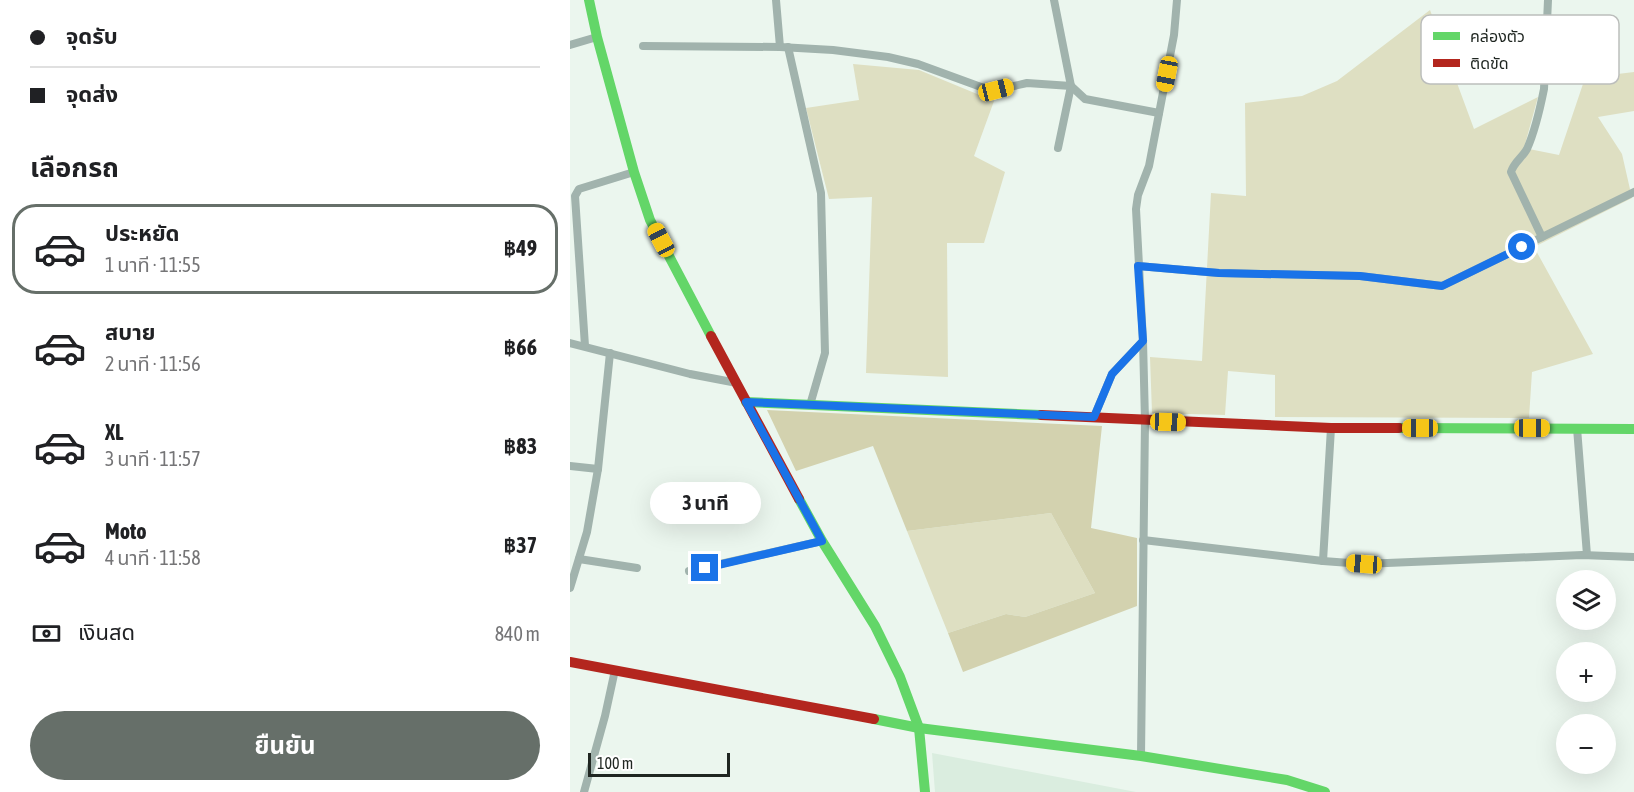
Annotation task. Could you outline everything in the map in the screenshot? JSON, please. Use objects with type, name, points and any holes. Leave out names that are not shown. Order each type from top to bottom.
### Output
[{"type":"street","points":[[589,0],[634,172],[650,220],[822,541],[875,626],[900,677],[919,728],[925,792]]},
{"type":"street","points":[[776,0],[784,47],[821,193],[825,353],[810,405]]},
{"type":"street","points":[[1054,0],[1071,86],[1058,148]]},
{"type":"street","points":[[1141,756],[1145,421],[1136,209],[1138,195],[1149,166],[1174,35],[1177,0]]},
{"type":"street","points":[[1547,15],[1548,0]]},
{"type":"street","points":[[570,45],[597,37]]},
{"type":"street","points":[[643,46],[784,47],[888,57],[918,64],[981,87],[996,90],[1027,83],[1071,86],[1085,99],[1159,113]]},
{"type":"street","points":[[1542,237],[1511,172],[1513,166],[1526,151],[1541,103],[1544,84]]},
{"type":"street","points":[[585,346],[575,195],[579,189],[634,172]]},
{"type":"street","points":[[1138,266],[1219,273],[1360,276],[1442,286],[1634,192]]},
{"type":"street","points":[[1094,417],[1112,374],[1143,341]]},
{"type":"street","points":[[570,343],[690,374],[736,383]]},
{"type":"street","points":[[570,588],[575,564],[587,532],[598,469],[610,353]]},
{"type":"street","points":[[746,402],[1331,428],[1634,429]]},
{"type":"street","points":[[1323,561],[1331,428]]},
{"type":"street","points":[[1577,428],[1587,555]]},
{"type":"street","points":[[570,466],[598,469]]},
{"type":"street","points":[[1143,540],[1364,564],[1587,555],[1634,557]]},
{"type":"street","points":[[689,571],[822,541]]},
{"type":"street","points":[[575,564],[637,568]]},
{"type":"street","points":[[570,662],[919,728],[1141,756],[1287,780],[1325,792]]},
{"type":"street","points":[[584,792],[615,670]]},
{"type":"shaded area","points":[[1421,17],[1421,84],[1457,84],[1474,129],[1538,97],[1524,148],[1559,155],[1583,84],[1619,84],[1619,74],[1634,72],[1634,111],[1598,117],[1622,154],[1632,198],[1534,247],[1593,354],[1532,372],[1529,418],[1275,417],[1275,375],[1228,371],[1225,415],[1152,413],[1150,357],[1202,361],[1211,193],[1246,196],[1245,103],[1302,96],[1337,81]]},
{"type":"shaded area","points":[[853,64],[919,70],[994,101],[974,156],[1005,172],[984,243],[947,243],[948,377],[866,373],[872,197],[829,199],[806,108],[859,100]]},
{"type":"shaded area","points":[[1051,513],[1095,593],[1025,617],[1006,614],[948,633],[907,531]]},
{"type":"shaded area","points":[[932,753],[1136,792],[935,792]]},
{"type":"green space","points":[[767,410],[1102,426],[1091,528],[1137,538],[1137,606],[963,672],[948,633],[1006,614],[1025,617],[1095,593],[1051,513],[907,531],[873,446],[796,471]]},
{"type":"traffic: fast","points":[[589,0],[634,172],[650,220],[711,336]]},
{"type":"traffic: fast","points":[[746,402],[1041,415]]},
{"type":"traffic: fast","points":[[1399,428],[1634,429]]},
{"type":"traffic: fast","points":[[799,499],[822,541],[875,626],[900,677],[919,728],[925,792]]},
{"type":"traffic: fast","points":[[874,719],[919,728],[1141,756],[1287,780],[1325,792]]},
{"type":"traffic: jam","points":[[711,336],[799,499]]},
{"type":"traffic: jam","points":[[1041,415],[1331,428],[1399,428]]},
{"type":"traffic: jam","points":[[570,662],[874,719]]},
{"type":"route","points":[[705,568],[822,541],[746,402],[1094,417],[1112,374],[1143,341],[1138,266],[1219,273],[1360,276],[1442,286],[1522,247]]}]
